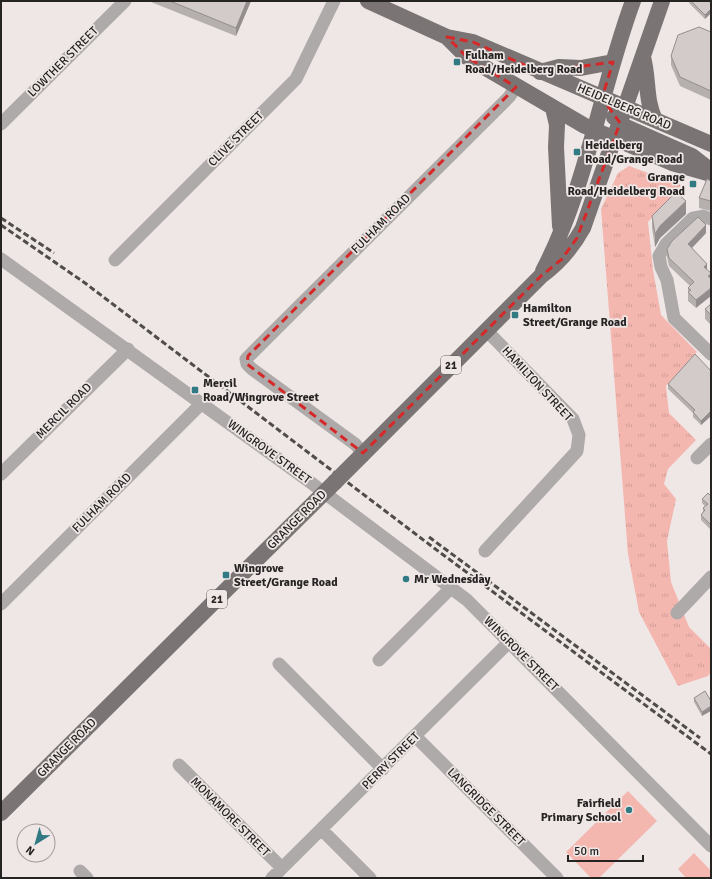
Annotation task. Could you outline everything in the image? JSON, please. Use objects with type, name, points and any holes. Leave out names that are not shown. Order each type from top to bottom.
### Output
[{"type":"main road","name":"HEIDELBERG ROAD","points":[[368,1],[447,38],[473,42],[711,144]]},
{"type":"main road","name":"21","points":[[594,130],[602,98],[633,1]]},
{"type":"main road","name":"21","points":[[614,140],[662,1]]},
{"type":"main road","name":"HEIDELBERG ROAD","points":[[447,38],[467,57],[516,87],[594,130],[614,140],[672,163],[711,174]]},
{"type":"main road","points":[[643,56],[647,75],[648,103],[655,120]]},
{"type":"main road","points":[[540,72],[560,67],[581,68],[613,62]]},
{"type":"main road","points":[[602,98],[613,116],[620,123],[692,156],[711,171]]},
{"type":"main road","points":[[553,108],[557,125],[556,154],[561,235]]},
{"type":"main road","name":"GRANGE ROAD","points":[[541,276],[561,235],[594,130]]},
{"type":"main road","name":"GRANGE ROAD","points":[[1,813],[486,330],[541,276],[562,259],[583,228],[614,140]]},
{"type":"street","name":"LOWTHER STREET","points":[[1,124],[125,1]]},
{"type":"street","name":"CLIVE STREET","points":[[115,260],[296,79],[334,1]]},
{"type":"street","name":"FULHAM ROAD","points":[[363,454],[355,444],[252,369],[247,362],[248,356],[503,103],[516,87]]},
{"type":"street","points":[[711,219],[703,216],[693,218],[662,249],[659,256],[660,267],[667,280],[674,318],[711,354]]},
{"type":"street","name":"WINGROVE STREET","points":[[1,259],[202,403],[330,487],[467,600],[711,846]]},
{"type":"street","name":"HAMILTON STREET","points":[[485,551],[577,451],[579,435],[573,419],[486,330]]},
{"type":"street","name":"MERCIL ROAD","points":[[1,474],[128,349]]},
{"type":"street","name":"FULHAM ROAD","points":[[1,604],[202,403]]},
{"type":"street","points":[[697,458],[711,444]]},
{"type":"street","points":[[677,613],[711,577]]},
{"type":"street","points":[[379,660],[451,588]]},
{"type":"street","name":"PERRY STREET","points":[[272,878],[509,642]]},
{"type":"street","points":[[279,664],[383,769]]},
{"type":"street","name":"LANGRIDGE STREET","points":[[415,736],[557,878]]},
{"type":"street","name":"MONAMORE STREET","points":[[179,765],[282,868]]},
{"type":"street","points":[[322,829],[370,878]]},
{"type":"highlighted area","points":[[447,37],[473,42],[540,72],[613,62],[602,98],[620,123],[577,238],[562,259],[541,276],[363,453],[247,364],[248,356],[516,87],[467,57]]},
{"type":"green space","points":[[629,166],[681,185],[648,222],[653,270],[661,315],[697,352],[666,386],[669,413],[696,440],[668,469],[664,484],[676,499],[667,541],[671,582],[689,627],[711,649],[711,672],[708,676],[678,686],[639,612],[628,554],[601,209],[618,173]]},
{"type":"green space","points":[[628,791],[657,821],[599,878],[591,878],[566,852]]},
{"type":"green space","points":[[694,853],[711,871],[711,878],[686,878],[678,869]]},
{"type":"building","points":[[170,1],[247,1],[236,28]]},
{"type":"building","points":[[691,1],[711,1],[711,9],[705,15]]},
{"type":"building","points":[[699,27],[711,32],[711,91],[680,77],[671,56],[678,35]]},
{"type":"building","points":[[707,179],[711,181],[711,201],[699,198]]},
{"type":"building","points":[[676,192],[686,201],[660,226],[655,234],[652,216]]},
{"type":"building","points":[[698,217],[706,225],[688,244],[707,264],[704,267],[711,273],[708,276],[711,279],[711,288],[696,300],[688,292],[691,290],[688,288],[694,282],[669,258],[667,249],[672,241]]},
{"type":"building","points":[[711,304],[711,315],[705,309]]},
{"type":"building","points":[[695,354],[711,371],[711,411],[701,421],[693,412],[695,410],[668,384]]},
{"type":"building","points":[[708,493],[711,496],[711,525],[701,515],[705,510],[703,508],[708,504],[702,499]]},
{"type":"building","points":[[705,691],[711,701],[711,706],[702,712],[694,698]]},
{"type":"railway","points":[[1,218],[54,253]]},
{"type":"railway","points":[[1,225],[85,283],[434,548],[711,754]]},
{"type":"railway","points":[[429,537],[700,738]]},
{"type":"place","name":"Fulham Road/Heidelberg Road","points":[[457,62]]},
{"type":"place","name":"Heidelberg Road/Grange Road","points":[[577,152]]},
{"type":"place","name":"Grange Road/Heidelberg Road","points":[[693,184]]},
{"type":"place","name":"Hamilton Street/Grange Road","points":[[515,315]]},
{"type":"place","name":"Mercil Road/Wingrove Street","points":[[195,390]]},
{"type":"place","name":"Wingrove Street/Grange Road","points":[[226,575]]},
{"type":"place","name":"Mr Wednesday","points":[[406,579]]},
{"type":"place","name":"Fairfield Primary School","points":[[629,810]]}]
